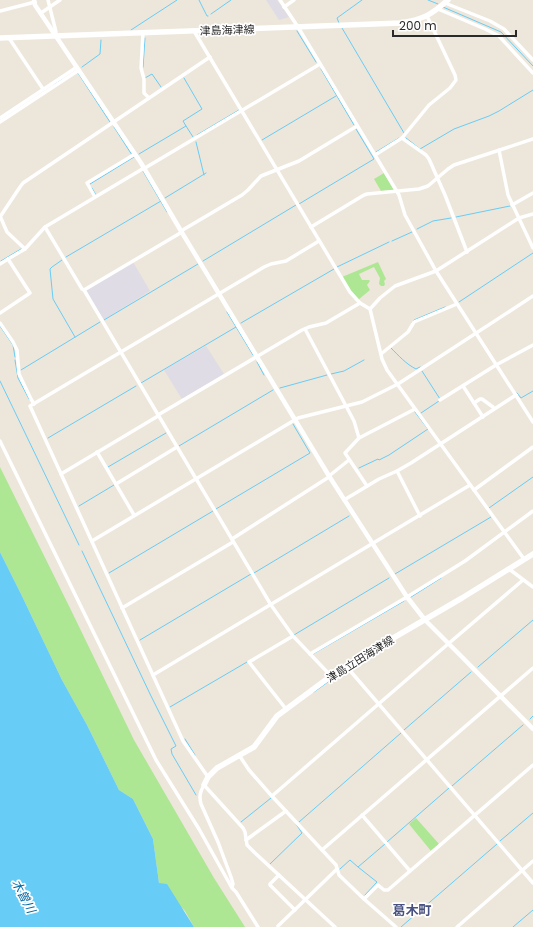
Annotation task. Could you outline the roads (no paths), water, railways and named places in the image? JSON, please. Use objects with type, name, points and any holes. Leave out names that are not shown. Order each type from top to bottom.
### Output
[{"type":"main road","name":"津島海津線","points":[[4,39],[56,34],[143,33],[401,23],[411,22],[427,16],[445,2]]},
{"type":"main road","name":"津島立田海津線","points":[[204,785],[208,777],[216,768],[254,747],[277,716],[331,676],[364,654],[425,620],[533,554]]},
{"type":"street","points":[[48,0],[56,34]]},
{"type":"street","points":[[41,13],[60,0]]},
{"type":"street","points":[[280,0],[298,27],[399,195],[405,215],[436,271],[533,422]]},
{"type":"street","points":[[284,6],[294,0]]},
{"type":"street","points":[[0,11],[34,1],[144,168],[329,477],[407,598],[425,620],[448,644],[533,729]]},
{"type":"street","points":[[445,2],[490,21],[504,29],[533,60]]},
{"type":"street","points":[[438,8],[485,28],[499,36],[533,73]]},
{"type":"street","points":[[375,155],[402,138],[429,105],[450,88],[456,80],[427,16]]},
{"type":"street","points":[[194,31],[350,292],[360,303],[370,309],[381,354],[387,370],[524,559]]},
{"type":"street","points":[[143,33],[141,68],[144,79],[144,93],[149,98]]},
{"type":"street","points":[[4,39],[43,90]]},
{"type":"street","points":[[25,249],[7,232],[0,216],[20,186],[210,57]]},
{"type":"street","points":[[0,264],[25,249],[45,227],[320,64]]},
{"type":"street","points":[[0,118],[78,68]]},
{"type":"street","points":[[0,122],[78,68]]},
{"type":"street","points":[[84,290],[242,195],[261,176],[298,161],[357,126]]},
{"type":"street","points":[[402,138],[428,158],[467,252]]},
{"type":"street","points":[[311,227],[364,195],[419,189],[428,186],[454,165],[533,139]]},
{"type":"street","points":[[498,150],[508,195],[533,248]]},
{"type":"street","points":[[95,197],[87,183],[135,154]]},
{"type":"street","points":[[512,204],[533,193]]},
{"type":"street","points":[[370,309],[380,298],[395,286],[436,271],[519,218],[533,214]]},
{"type":"street","points":[[45,227],[271,605],[294,636],[331,676]]},
{"type":"street","points":[[208,777],[183,741],[30,406],[264,267],[286,261],[319,241]]},
{"type":"street","points":[[0,313],[30,293],[8,259]]},
{"type":"street","points":[[92,541],[298,418],[362,402],[398,384],[533,296]]},
{"type":"street","points":[[61,474],[257,356],[305,329],[326,323],[360,303]]},
{"type":"street","points":[[381,354],[408,332],[414,322],[457,304]]},
{"type":"street","points":[[0,323],[13,342],[16,350],[19,374],[34,404]]},
{"type":"street","points":[[305,329],[346,405],[360,438]]},
{"type":"street","points":[[440,400],[496,365],[533,345]]},
{"type":"street","points":[[463,386],[483,417]]},
{"type":"street","points":[[344,500],[379,479],[411,464],[516,395]]},
{"type":"street","points":[[474,403],[482,399],[494,409]]},
{"type":"street","points":[[367,486],[345,453],[360,438],[415,409]]},
{"type":"street","points":[[0,440],[156,760],[199,829],[232,888],[258,927]]},
{"type":"street","points":[[116,484],[177,447]]},
{"type":"street","points":[[474,490],[533,447]]},
{"type":"street","points":[[98,452],[134,515]]},
{"type":"street","points":[[122,608],[233,540],[329,477],[349,460]]},
{"type":"street","points":[[397,471],[420,516]]},
{"type":"street","points":[[153,675],[470,485]]},
{"type":"street","points":[[310,654],[407,598],[465,560],[533,511]]},
{"type":"street","points":[[509,569],[533,587]]},
{"type":"street","points":[[272,796],[523,580]]},
{"type":"street","points":[[286,709],[249,662],[294,636]]},
{"type":"street","points":[[346,666],[533,883]]},
{"type":"street","points":[[322,850],[533,668]]},
{"type":"street","points":[[239,756],[272,796],[336,865],[339,875],[364,900],[396,927]]},
{"type":"street","points":[[364,900],[378,885],[384,890],[388,890],[533,765]]},
{"type":"street","points":[[232,888],[233,884],[231,877],[199,798],[204,785],[243,828],[247,845],[335,927]]},
{"type":"street","points":[[246,840],[286,811]]},
{"type":"street","points":[[362,816],[410,871]]},
{"type":"street","points":[[457,927],[533,861]]},
{"type":"street","points":[[278,926],[337,869]]},
{"type":"street","points":[[279,875],[270,885],[295,910]]},
{"type":"water","name":"木曽川","points":[[0,552],[62,680],[87,725],[119,790],[133,799],[153,839],[159,883],[167,884],[194,927],[0,927]]},
{"type":"waterway","points":[[131,30],[177,0]]},
{"type":"waterway","points":[[199,0],[208,16]]},
{"type":"waterway","points":[[211,14],[231,0]]},
{"type":"waterway","points":[[339,23],[337,18],[362,0]]},
{"type":"waterway","points":[[428,0],[438,4]]},
{"type":"waterway","points":[[443,7],[501,32],[533,66]]},
{"type":"waterway","points":[[342,28],[404,133]]},
{"type":"waterway","points":[[297,31],[316,62]]},
{"type":"waterway","points":[[143,67],[145,38]]},
{"type":"waterway","points":[[82,67],[100,54],[101,40]]},
{"type":"waterway","points":[[321,69],[354,125]]},
{"type":"waterway","points":[[78,73],[110,122]]},
{"type":"waterway","points":[[145,78],[152,74],[161,87]]},
{"type":"waterway","points":[[139,154],[186,126],[183,121],[202,109],[184,78]]},
{"type":"waterway","points":[[54,84],[63,79]]},
{"type":"waterway","points":[[406,138],[420,149],[454,129],[499,111],[533,90]]},
{"type":"waterway","points":[[262,140],[336,96]]},
{"type":"waterway","points":[[197,135],[239,110]]},
{"type":"waterway","points":[[186,126],[193,137]]},
{"type":"waterway","points":[[114,127],[132,155]]},
{"type":"waterway","points":[[299,204],[374,159],[356,129]]},
{"type":"waterway","points":[[376,152],[399,138]]},
{"type":"waterway","points":[[196,142],[204,175]]},
{"type":"waterway","points":[[90,184],[134,157]]},
{"type":"waterway","points":[[143,171],[167,212]]},
{"type":"waterway","points":[[165,198],[206,173]]},
{"type":"waterway","points":[[92,188],[96,195]]},
{"type":"waterway","points":[[66,257],[161,201]]},
{"type":"waterway","points":[[203,261],[296,205]]},
{"type":"waterway","points":[[456,217],[510,206]]},
{"type":"waterway","points":[[417,229],[433,221],[451,218]]},
{"type":"waterway","points":[[392,241],[412,232]]},
{"type":"waterway","points":[[337,267],[389,242]]},
{"type":"waterway","points":[[1,261],[21,249]]},
{"type":"waterway","points":[[459,302],[533,253]]},
{"type":"waterway","points":[[62,260],[50,269],[53,299],[75,337]]},
{"type":"waterway","points":[[104,320],[198,264]]},
{"type":"waterway","points":[[241,323],[334,269]]},
{"type":"waterway","points":[[412,322],[445,307]]},
{"type":"waterway","points":[[227,312],[253,355]]},
{"type":"waterway","points":[[21,370],[100,322]]},
{"type":"waterway","points":[[0,326],[13,345],[15,357]]},
{"type":"waterway","points":[[141,383],[236,327]]},
{"type":"waterway","points":[[391,348],[412,367],[416,369],[420,367]]},
{"type":"waterway","points":[[15,360],[18,378],[29,399]]},
{"type":"waterway","points":[[331,374],[344,371],[364,360]]},
{"type":"waterway","points":[[257,362],[264,375]]},
{"type":"waterway","points":[[422,371],[440,399]]},
{"type":"waterway","points":[[280,388],[327,375]]},
{"type":"waterway","points":[[0,381],[79,545]]},
{"type":"waterway","points":[[48,438],[136,386]]},
{"type":"waterway","points":[[179,446],[273,390]]},
{"type":"waterway","points":[[517,393],[521,398],[533,391]]},
{"type":"waterway","points":[[421,413],[439,401]]},
{"type":"waterway","points":[[359,468],[389,455],[428,429],[415,412]]},
{"type":"waterway","points":[[216,509],[310,453],[293,424]]},
{"type":"waterway","points":[[108,467],[166,433]]},
{"type":"waterway","points":[[489,508],[533,477]]},
{"type":"waterway","points":[[79,506],[114,485]]},
{"type":"waterway","points":[[109,573],[213,511]]},
{"type":"waterway","points":[[254,573],[349,516]]},
{"type":"waterway","points":[[395,574],[491,517]]},
{"type":"waterway","points":[[82,551],[176,746],[171,749],[172,754],[196,795]]},
{"type":"waterway","points":[[140,640],[251,574]]},
{"type":"waterway","points":[[294,635],[389,578]]},
{"type":"waterway","points":[[411,597],[441,578]]},
{"type":"waterway","points":[[313,654],[404,601]]},
{"type":"waterway","points":[[478,667],[533,620]]},
{"type":"waterway","points":[[170,707],[247,662]]},
{"type":"waterway","points":[[404,730],[471,672]]},
{"type":"waterway","points":[[314,692],[339,674]]},
{"type":"waterway","points":[[530,719],[533,716]]},
{"type":"waterway","points":[[452,786],[523,725]]},
{"type":"waterway","points":[[299,822],[401,733]]},
{"type":"waterway","points":[[185,739],[195,755]]},
{"type":"waterway","points":[[387,842],[449,788]]},
{"type":"waterway","points":[[241,822],[271,798]]},
{"type":"waterway","points":[[500,841],[533,813]]},
{"type":"waterway","points":[[270,864],[302,833],[296,824]]},
{"type":"waterway","points":[[340,869],[350,860],[358,867],[385,844]]},
{"type":"waterway","points":[[401,927],[497,844]]},
{"type":"waterway","points":[[358,867],[377,882],[365,895]]},
{"type":"waterway","points":[[513,927],[533,910]]},
{"type":"district","name":"葛木町","points":[[412,910]]}]
